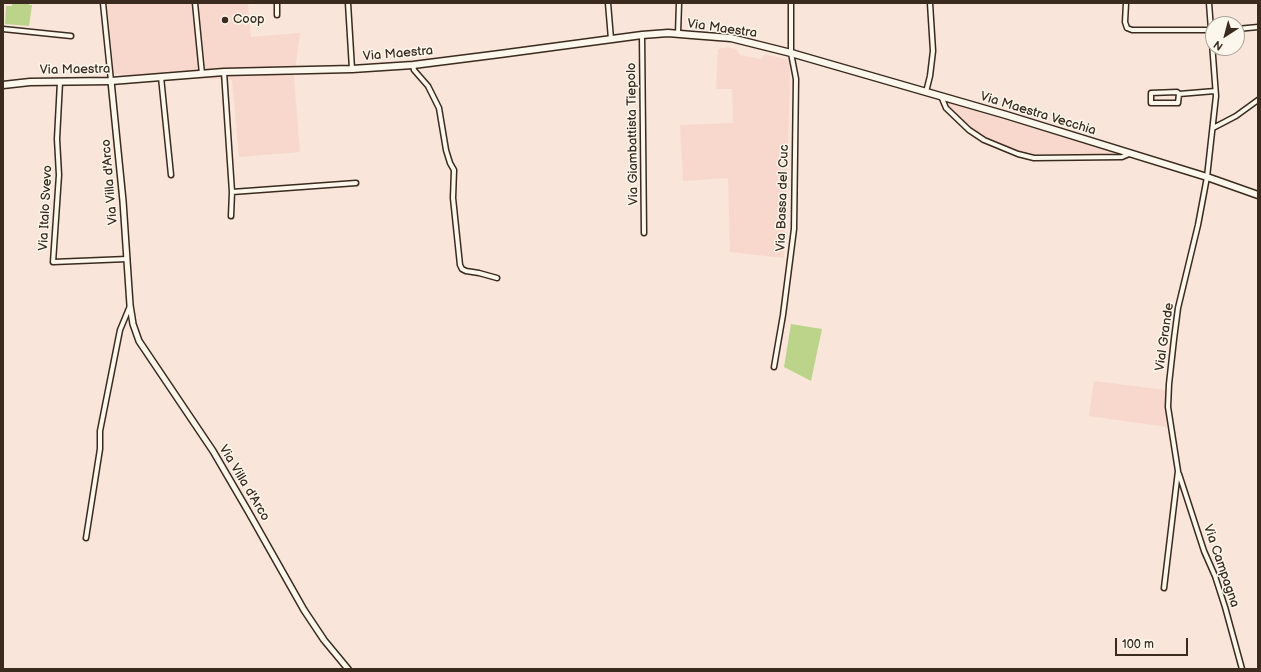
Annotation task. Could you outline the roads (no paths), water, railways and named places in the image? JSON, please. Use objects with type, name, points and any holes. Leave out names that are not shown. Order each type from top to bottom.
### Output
[{"type":"main road","name":"Via Maestra","points":[[3,84],[111,81],[224,72],[352,69],[413,65],[642,35],[678,34],[731,38],[791,53]]},
{"type":"main road","name":"Via Maestra Vecchia","points":[[791,53],[941,96],[1207,177],[1258,195]]},
{"type":"street","points":[[103,3],[111,81]]},
{"type":"street","points":[[195,3],[202,74]]},
{"type":"street","points":[[277,3],[277,15]]},
{"type":"street","points":[[348,3],[352,69]]},
{"type":"street","points":[[608,3],[611,39]]},
{"type":"street","points":[[678,34],[679,3]]},
{"type":"street","name":"Via Bassa del Cuc","points":[[774,367],[783,315],[794,229],[796,80],[791,53],[791,3]]},
{"type":"street","points":[[926,92],[930,76],[933,51],[930,3]]},
{"type":"street","points":[[1126,3],[1127,28],[1132,30],[1205,30]]},
{"type":"street","name":"Vial Grande","points":[[1209,3],[1210,16]]},
{"type":"street","points":[[1245,29],[1258,28]]},
{"type":"street","points":[[3,29],[71,36]]},
{"type":"street","name":"Via Giambattista Tiepolo","points":[[642,35],[644,233]]},
{"type":"street","name":"Vial Grande","points":[[1164,588],[1178,471],[1168,407],[1169,384],[1178,308],[1198,225],[1207,177],[1216,96],[1214,56]]},
{"type":"street","points":[[413,65],[414,70],[428,86],[439,108],[446,150],[454,170],[453,198],[460,264],[462,269],[466,271],[491,275],[497,278]]},
{"type":"street","points":[[224,72],[232,192],[231,216]]},
{"type":"street","points":[[161,77],[171,175]]},
{"type":"street","name":"Via Villa d'Arco","points":[[111,81],[123,201],[130,305],[133,324],[139,341],[213,452],[304,610],[324,640],[348,669]]},
{"type":"street","name":"Via Italo Svevo","points":[[60,82],[57,139],[59,175],[53,262],[127,259]]},
{"type":"street","points":[[1179,94],[1178,104],[1151,103],[1151,93],[1177,92],[1179,94],[1216,91]]},
{"type":"street","name":"Via Maestra Vecchia","points":[[941,96],[946,108],[968,130],[984,140],[1018,154],[1034,158],[1122,156],[1129,154]]},
{"type":"street","points":[[1213,128],[1236,116],[1258,100]]},
{"type":"street","points":[[232,192],[356,183]]},
{"type":"street","name":"Via Villa d'Arco","points":[[86,538],[100,449],[100,431],[120,330],[130,305]]},
{"type":"street","name":"Via Campagna","points":[[1178,471],[1204,551],[1223,600],[1242,669]]},
{"type":"place","name":"Coop","points":[[225,20]]}]
